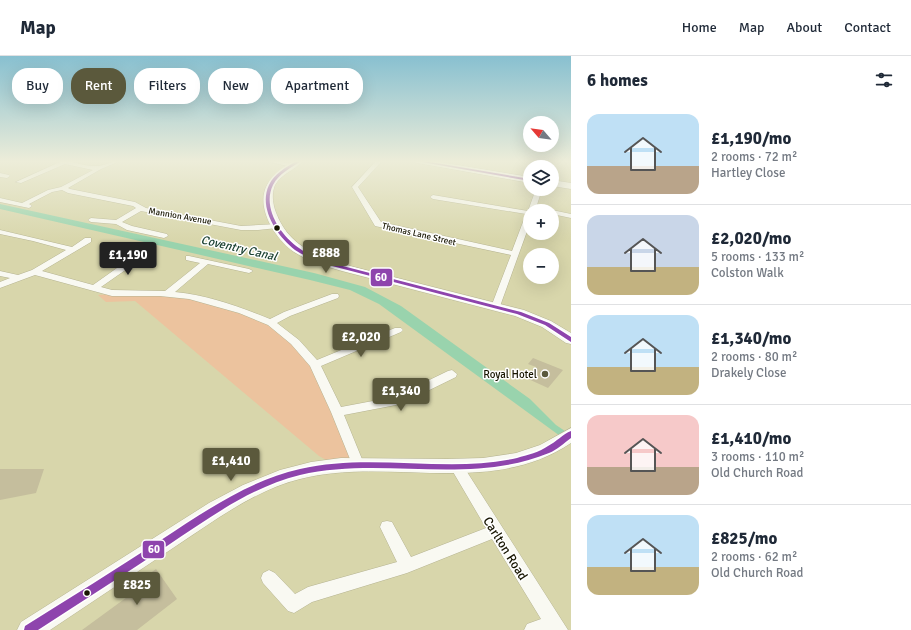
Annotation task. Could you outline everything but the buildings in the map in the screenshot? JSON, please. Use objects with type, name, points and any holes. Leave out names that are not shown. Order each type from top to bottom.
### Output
[{"type":"main road","points":[[271,188],[269,191],[268,206],[277,226],[285,238],[298,249],[327,262],[496,306],[534,319],[551,327],[571,340]]},
{"type":"main road","points":[[36,626],[216,509],[246,492],[310,469],[358,464],[455,465],[499,463],[534,455],[549,449],[571,434]]},
{"type":"street","points":[[24,204],[50,191],[63,188]]},
{"type":"street","name":"Mannion Avenue","points":[[63,188],[68,191],[135,204],[141,208],[241,228],[277,226]]},
{"type":"street","name":"Thomas Lane Street","points":[[355,188],[378,224],[515,254]]},
{"type":"street","points":[[433,197],[523,210]]},
{"type":"street","points":[[0,200],[31,206]]},
{"type":"street","points":[[117,222],[141,208]]},
{"type":"street","points":[[559,213],[571,216]]},
{"type":"street","points":[[91,220],[117,222],[130,228],[164,236]]},
{"type":"street","points":[[0,232],[72,250]]},
{"type":"street","points":[[496,306],[523,232]]},
{"type":"street","points":[[0,284],[35,272],[88,240]]},
{"type":"street","points":[[94,288],[150,248]]},
{"type":"street","points":[[189,258],[249,271]]},
{"type":"street","points":[[168,293],[207,261]]},
{"type":"street","points":[[35,272],[117,294],[168,293],[190,296],[254,315],[271,323],[295,342],[315,365],[337,412],[358,464]]},
{"type":"street","points":[[0,273],[19,278]]},
{"type":"street","points":[[271,323],[287,314],[338,297],[324,292]]},
{"type":"street","points":[[315,365],[398,330]]},
{"type":"street","points":[[337,412],[397,401],[452,374]]},
{"type":"street","name":"Carlton Road","points":[[455,465],[495,531],[557,627]]},
{"type":"street","points":[[387,527],[407,566]]},
{"type":"street","points":[[269,578],[294,605],[308,595],[407,566],[495,531]]},
{"type":"street","points":[[532,630],[557,627]]},
{"type":"shaded area","points":[[0,204],[314,273],[365,287],[401,306],[530,399],[556,425],[571,435],[571,444],[379,304],[350,290],[0,209]]},
{"type":"shaded area","points":[[111,294],[185,297],[262,320],[280,332],[312,366],[354,462],[328,461],[319,456],[135,301],[106,302],[98,295]]},
{"type":"transit line","name":"60","points":[[270,188],[268,193],[268,202],[273,220],[290,244],[303,253],[333,265],[519,313],[547,324],[571,340]]},
{"type":"transit line","name":"60","points":[[29,630],[212,511],[246,492],[282,477],[300,472],[330,467],[361,465],[456,467],[517,461],[546,451],[571,434]]},
{"type":"place","name":"Royal Hotel","points":[[545,374]]},
{"type":"water label","name":"Coventry Canal","points":[[239,248]]}]
